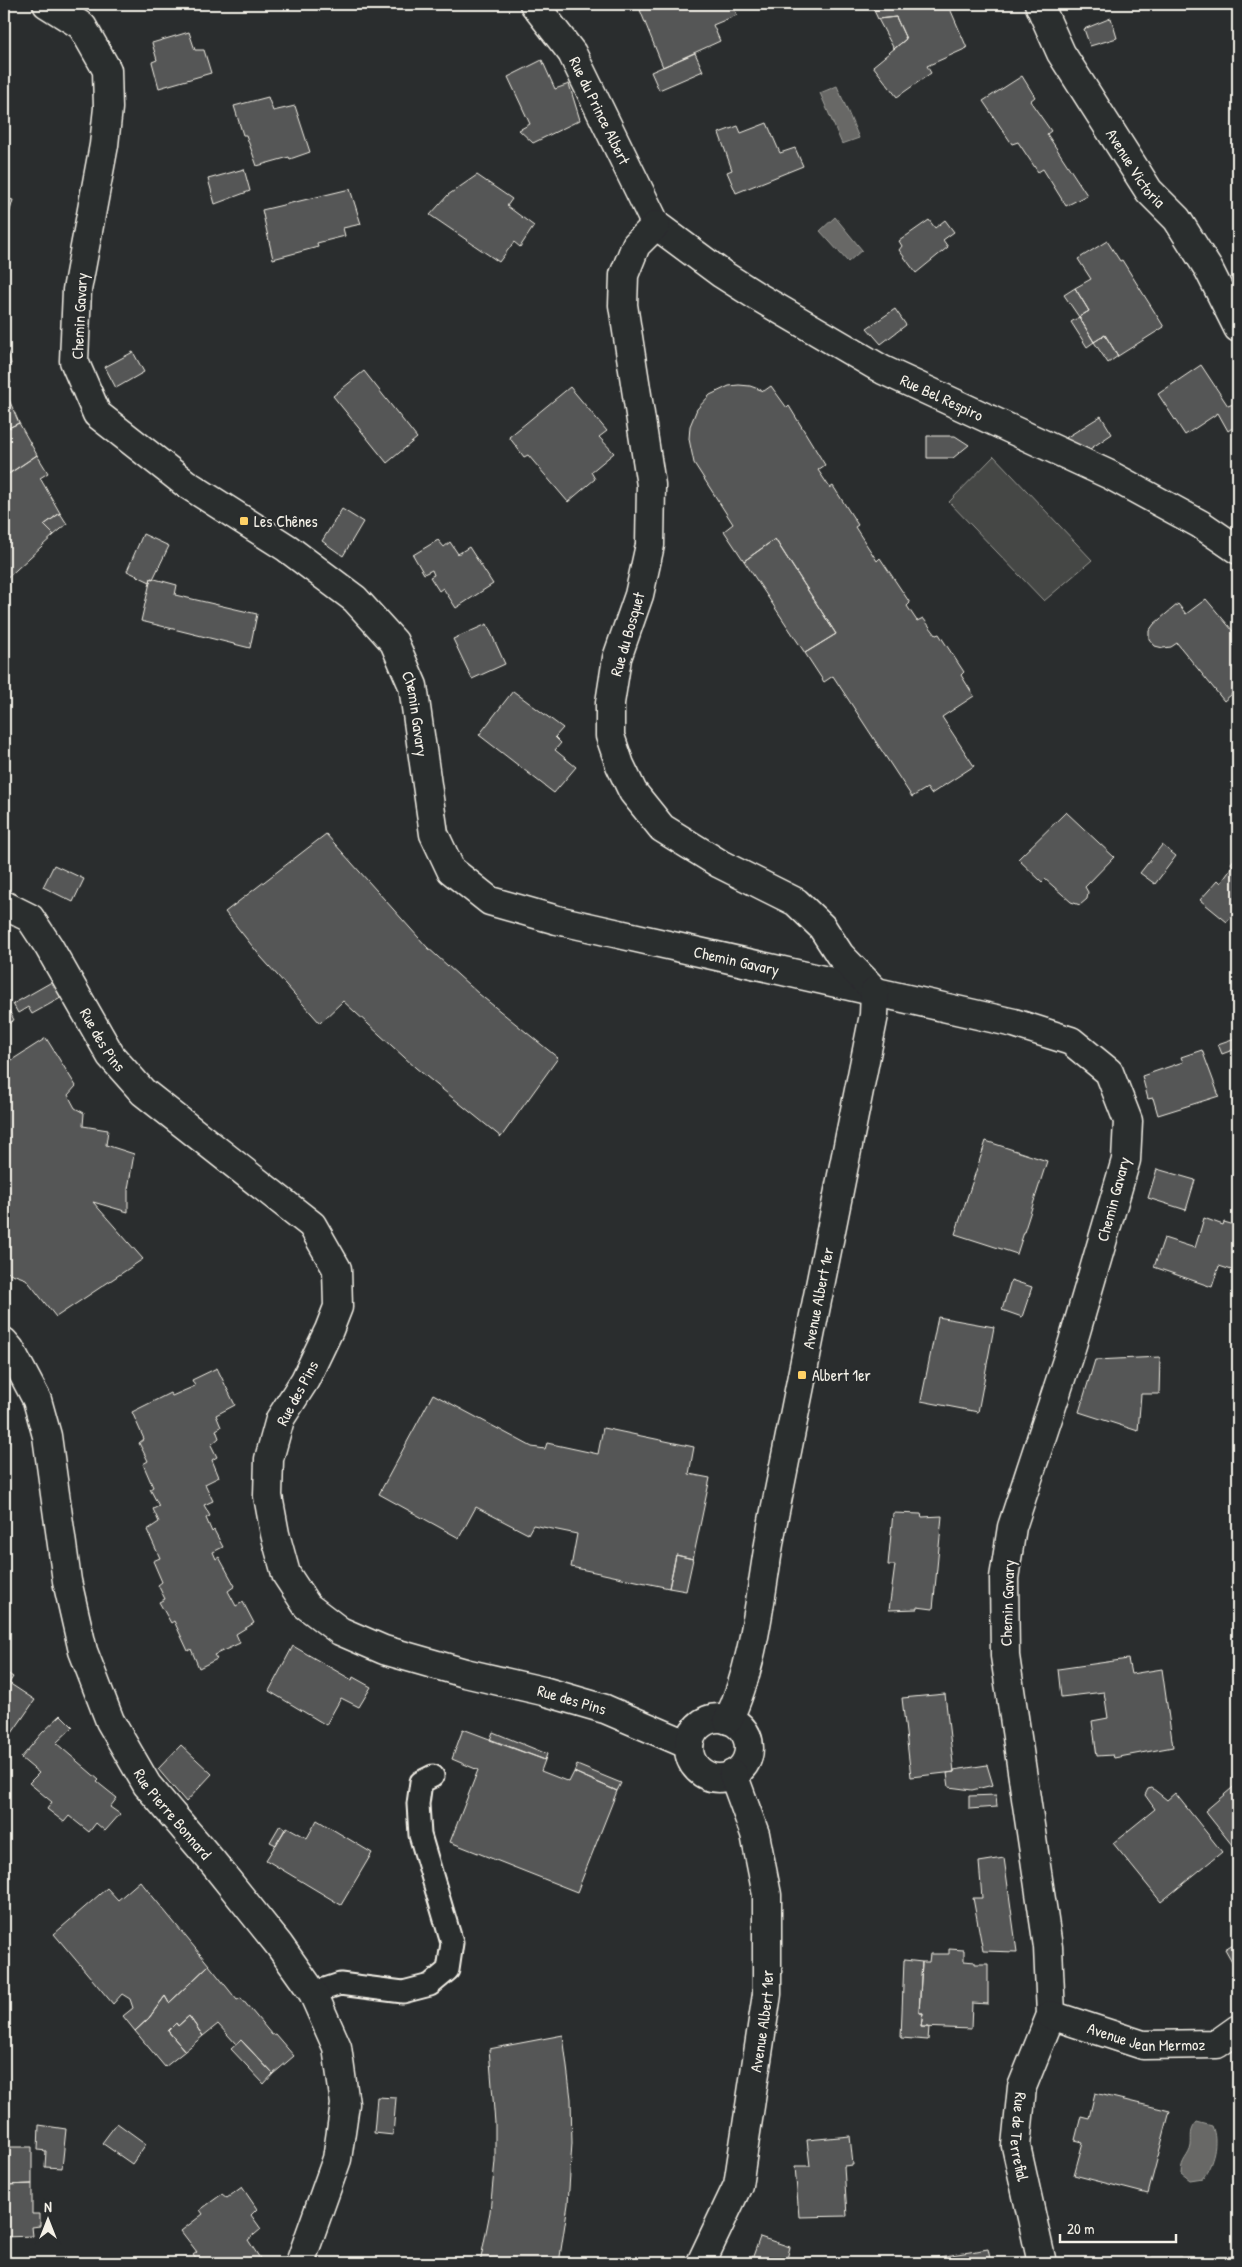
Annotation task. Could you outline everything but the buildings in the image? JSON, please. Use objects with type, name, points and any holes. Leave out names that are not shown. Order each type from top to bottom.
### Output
[{"type":"street","name":"Chemin Gavary","points":[[47,4],[82,26],[107,70],[108,108],[106,127],[77,290],[74,361],[97,414],[185,483],[287,548],[355,599],[394,642],[413,686],[434,834],[451,870],[490,901],[557,920],[1014,1023],[1071,1041],[1109,1072],[1128,1121],[1126,1160],[1072,1345],[1012,1527],[1004,1578],[1005,1656],[1048,1947],[1051,2014]]},
{"type":"street","name":"Rue du Prince Albert","points":[[534,4],[572,53],[656,225]]},
{"type":"street","name":"Avenue Victoria","points":[[1039,4],[1061,53],[1149,191],[1177,219],[1208,270],[1238,328]]},
{"type":"street","name":"Rue du Bosquet","points":[[656,225],[636,245],[624,275],[623,305],[651,485],[650,545],[639,595],[617,658],[610,703],[610,736],[633,792],[662,828],[720,864],[796,902],[822,926],[840,955],[875,991]]},
{"type":"street","name":"Rue Bel Respiro","points":[[656,225],[747,290],[883,370],[1110,475],[1200,524],[1238,550]]},
{"type":"street","name":"Rue des Pins","points":[[4,905],[30,918],[49,946],[111,1056],[143,1092],[312,1225],[337,1269],[338,1307],[305,1380],[280,1419],[269,1459],[268,1496],[275,1534],[286,1574],[307,1606],[340,1630],[384,1650],[605,1709],[689,1745]]},
{"type":"street","name":"Avenue Albert 1er","points":[[728,1720],[740,1696],[748,1662],[771,1527],[874,1015],[875,991]]},
{"type":"street","name":"Rue Pierre Bonnard","points":[[4,1342],[10,1349],[37,1400],[45,1427],[66,1581],[83,1650],[110,1721],[147,1785],[217,1868],[279,1946],[313,1993],[337,2047],[345,2104],[337,2159],[300,2263]]},
{"type":"street","points":[[709,1720],[728,1720],[737,1724],[744,1732],[749,1751],[741,1769],[723,1778],[713,1778],[704,1774],[691,1760],[689,1745],[693,1732],[700,1724],[709,1720]]},
{"type":"street","name":"Avenue Albert 1er","points":[[702,2263],[738,2185],[767,1994],[766,1895],[755,1834],[733,1774]]},
{"type":"street","name":"Avenue Jean Mermoz","points":[[1051,2014],[1143,2046],[1217,2044],[1238,2028]]},
{"type":"street","name":"Rue de Terrefial","points":[[1042,2263],[1016,2146],[1022,2087],[1051,2014]]},
{"type":"lane","points":[[313,1993],[340,1984],[403,1992],[430,1986],[448,1970],[452,1943],[420,1835],[418,1804],[421,1782],[433,1776]]},
{"type":"shaded area","points":[[837,86],[859,138],[842,144],[820,93]]},
{"type":"shaded area","points":[[835,217],[862,250],[848,262],[820,231]]},
{"type":"shaded area","points":[[994,456],[1092,560],[1044,601],[949,502]]},
{"type":"shaded area","points":[[1197,2122],[1212,2126],[1215,2146],[1210,2166],[1203,2178],[1190,2180],[1181,2173],[1181,2168],[1190,2150],[1192,2131]]},
{"type":"place","name":"Les Chênes","points":[[244,521]]},
{"type":"place","name":"Albert 1er","points":[[802,1375]]}]
